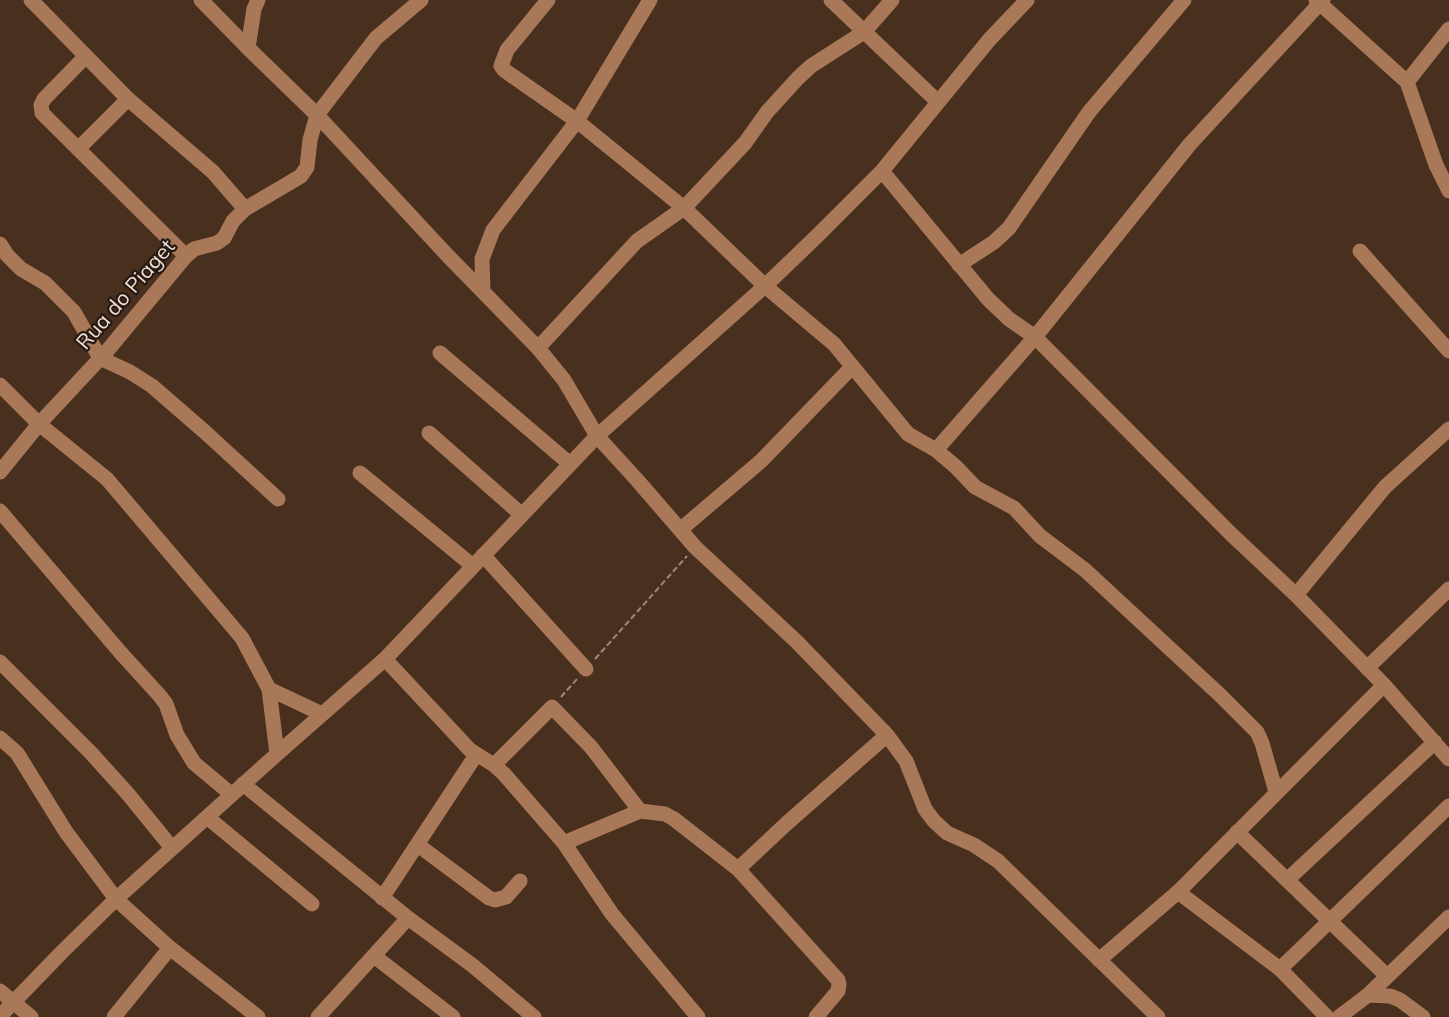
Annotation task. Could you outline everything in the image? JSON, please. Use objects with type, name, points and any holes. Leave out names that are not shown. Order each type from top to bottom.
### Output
[{"type":"street","points":[[31,0],[128,99],[213,172],[245,209]]},
{"type":"street","points":[[201,0],[317,115],[538,348],[564,380],[597,436],[695,547],[797,642],[887,735],[906,761],[925,808],[934,821],[947,833],[974,845],[998,861],[1100,960],[1149,1014]]},
{"type":"street","points":[[248,48],[254,9],[258,0]]},
{"type":"street","name":"Rua do Piaget","points":[[0,472],[186,256],[195,249],[217,243],[224,238],[233,221],[245,209],[301,176],[307,168],[310,140],[317,115],[375,38],[421,0]]},
{"type":"street","points":[[548,0],[507,50],[501,66],[504,70],[577,121],[684,208],[765,286],[834,344],[903,429],[936,450],[975,487],[1014,508],[1040,536],[1085,570],[1245,719],[1257,732],[1262,743],[1276,792]]},
{"type":"street","points":[[483,292],[482,259],[493,230],[577,121],[651,0]]},
{"type":"street","points":[[831,0],[938,102]]},
{"type":"street","points":[[538,348],[637,241],[684,208],[745,143],[766,112],[798,78],[811,66],[864,32],[892,0]]},
{"type":"street","points":[[0,1016],[116,899],[385,659],[597,436],[765,286],[882,171],[990,40],[1027,0]]},
{"type":"street","points":[[959,265],[994,242],[1009,228],[1089,112],[1184,0]]},
{"type":"street","points":[[936,450],[1035,337],[1190,144],[1320,1],[1407,82],[1436,165],[1449,191]]},
{"type":"street","points":[[1407,82],[1449,29]]},
{"type":"street","points":[[86,56],[44,99],[41,105],[42,113],[186,256]]},
{"type":"street","points":[[78,149],[128,99]]},
{"type":"street","points":[[882,171],[988,299],[1035,337],[1232,535],[1296,595],[1444,749],[1287,879]]},
{"type":"street","points":[[0,244],[21,269],[45,283],[74,312],[100,358],[130,372],[152,386],[279,500]]},
{"type":"street","points":[[1360,251],[1449,351]]},
{"type":"street","points":[[440,353],[570,464]]},
{"type":"street","points":[[680,530],[761,461],[852,367]]},
{"type":"street","points":[[0,385],[39,424],[107,480],[242,638],[270,689],[277,754]]},
{"type":"street","points":[[1296,595],[1384,487],[1449,429]]},
{"type":"street","points":[[429,434],[522,515]]},
{"type":"street","points":[[360,473],[478,561],[586,669]]},
{"type":"street","points":[[0,510],[160,696],[166,704],[177,735],[194,763],[237,789],[382,897],[472,965],[534,1017]]},
{"type":"street","points":[[1367,668],[1449,589]]},
{"type":"street","points":[[385,659],[476,755],[494,765],[504,774],[564,843],[608,907],[698,1017]]},
{"type":"street","points":[[0,662],[91,753],[172,848]]},
{"type":"street","points":[[1100,960],[1178,892],[1384,685]]},
{"type":"street","points":[[270,689],[322,714]]},
{"type":"street","points":[[494,765],[552,707],[591,747],[640,811]]},
{"type":"street","points":[[738,869],[887,735]]},
{"type":"street","points":[[0,738],[21,758],[60,823],[116,899],[170,948],[252,1015]]},
{"type":"street","points":[[382,897],[476,755]]},
{"type":"street","points":[[1280,969],[1449,806]]},
{"type":"street","points":[[564,843],[640,811],[665,814],[674,819],[738,869],[837,980],[838,991],[816,1017]]},
{"type":"street","points":[[207,818],[312,904]]},
{"type":"street","points":[[1237,832],[1386,975]]},
{"type":"street","points":[[418,845],[489,898],[501,900],[520,881]]},
{"type":"street","points":[[1178,892],[1280,969],[1327,1017]]},
{"type":"street","points":[[318,1017],[408,918]]},
{"type":"street","points":[[1339,1017],[1368,995],[1386,975],[1449,919]]},
{"type":"street","points":[[114,1017],[170,948]]},
{"type":"street","points":[[374,956],[453,1017]]},
{"type":"street","points":[[0,991],[31,1017]]},
{"type":"street","points":[[1368,995],[1390,996],[1410,1005],[1423,1017]]},
{"type":"path","points":[[552,707],[695,547]]}]
